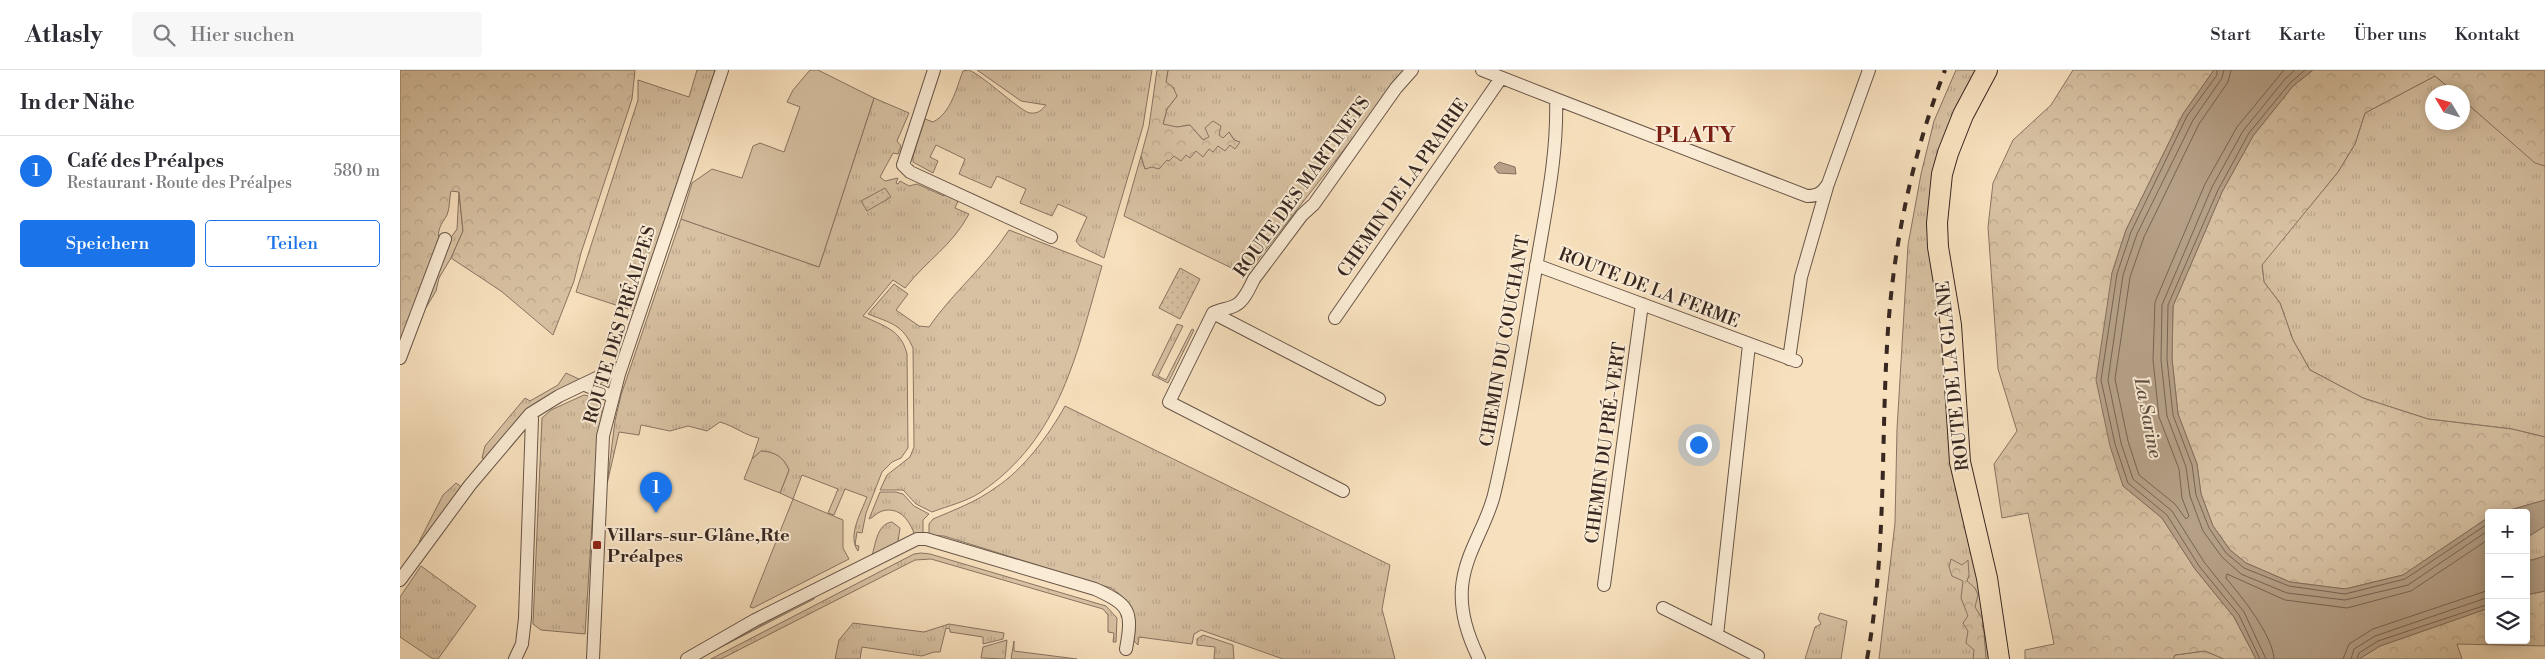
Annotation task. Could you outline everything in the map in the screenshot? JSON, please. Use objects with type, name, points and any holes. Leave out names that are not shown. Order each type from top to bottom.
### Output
[{"type":"main road","name":"ROUTE DE LA GLÂNE","points":[[1987,70],[1963,115],[1948,153],[1942,174],[1937,223],[1940,262],[1951,325],[1960,462],[1987,578],[1999,659]]},
{"type":"street","name":"ROUTE DES PRÉALPES","points":[[593,659],[600,464],[603,436],[619,374],[722,70]]},
{"type":"street","points":[[934,70],[904,165],[910,172],[1051,237]]},
{"type":"street","name":"ROUTE DES MARTINETS","points":[[1213,313],[1222,308],[1236,306],[1241,300],[1357,144],[1379,110],[1412,70]]},
{"type":"street","points":[[1482,70],[1807,196],[1819,194],[1828,184],[1869,70]]},
{"type":"street","name":"CHEMIN DE LA PRAIRIE","points":[[1335,318],[1501,78]]},
{"type":"street","name":"CHEMIN DU COUCHANT","points":[[1480,659],[1471,643],[1462,611],[1464,571],[1489,513],[1511,414],[1552,176],[1557,128],[1556,99]]},
{"type":"street","name":"ROUTE DE LA FERME","points":[[1536,265],[1792,360],[1801,277],[1828,184]]},
{"type":"street","points":[[400,358],[446,239]]},
{"type":"street","name":"CHEMIN DU PRÉ-VERT","points":[[1604,585],[1642,304]]},
{"type":"street","points":[[1343,491],[1169,402],[1213,313],[1379,399]]},
{"type":"street","name":"ROUTE DE LA FERME","points":[[1716,635],[1749,345]]},
{"type":"street","points":[[400,580],[470,485],[530,414],[559,396],[609,372],[619,374]]},
{"type":"street","points":[[588,383],[612,396]]},
{"type":"street","points":[[515,659],[522,644],[525,618],[532,419],[530,414]]},
{"type":"street","points":[[687,659],[755,620],[917,540],[926,539],[1095,589],[1118,599],[1126,608],[1130,618],[1126,649]]},
{"type":"street","points":[[1663,608],[1758,656]]},
{"type":"green space","points":[[400,70],[635,70],[632,99],[581,253],[574,281],[553,335],[501,291],[451,258],[463,231],[459,192],[451,191],[448,213],[439,230],[439,241],[400,344]]},
{"type":"green space","points":[[697,70],[715,70],[634,311],[576,292],[638,100],[638,80],[689,97]]},
{"type":"green space","points":[[810,70],[818,70],[874,98],[819,267],[681,219],[692,183],[712,169],[742,178],[753,146],[760,143],[784,152],[800,107],[787,102],[793,90]]},
{"type":"green space","points":[[969,70],[1025,111],[1035,113],[1046,105],[1021,101],[977,70],[1152,70],[1143,126],[1104,258],[1080,246],[1076,241],[1087,217],[1058,204],[1052,216],[1020,203],[1026,189],[997,176],[991,188],[959,174],[965,159],[936,145],[930,157],[938,161],[933,173],[913,162],[913,156],[925,119],[933,122],[944,113],[949,107],[963,71]]},
{"type":"green space","points":[[1157,70],[1168,70],[1166,82],[1173,87],[1177,96],[1167,109],[1163,124],[1177,127],[1190,125],[1203,140],[1209,137],[1205,128],[1213,121],[1221,126],[1219,135],[1223,138],[1229,132],[1234,140],[1240,142],[1235,149],[1230,145],[1225,151],[1218,146],[1213,152],[1209,149],[1203,157],[1196,151],[1190,158],[1186,155],[1181,161],[1174,156],[1169,161],[1167,160],[1159,169],[1152,167],[1145,169],[1141,156],[1149,126]]},
{"type":"green space","points":[[1168,70],[1406,70],[1246,275],[1124,216],[1141,156],[1145,169],[1174,155],[1239,142],[1234,140],[1229,132],[1223,139],[1219,135],[1203,140],[1190,125],[1173,127],[1163,124],[1167,109],[1177,96],[1166,82]]},
{"type":"green space","points":[[1956,70],[1978,70],[1934,176],[1975,557],[1992,659],[1879,659],[1895,523],[1897,429],[1908,245],[1921,174],[1934,121]]},
{"type":"green space","points":[[2073,70],[2214,70],[2183,114],[2126,230],[2112,273],[2123,486],[2162,518],[2195,569],[2234,617],[2256,659],[2224,659],[2205,651],[2175,655],[2173,659],[2025,659],[2025,650],[2054,644],[2028,513],[2002,518],[1994,464],[2017,431],[1998,369],[1988,227],[1993,183],[2013,140],[2051,105]]},
{"type":"green space","points":[[2313,70],[2545,70],[2545,166],[2535,163],[2470,106],[2470,85],[2446,85],[2435,76],[2365,113],[2355,144],[2338,172],[2262,265],[2264,282],[2280,303],[2293,340],[2310,370],[2363,398],[2428,419],[2512,429],[2545,437],[2545,500],[2514,509],[2485,509],[2485,520],[2403,575],[2345,589],[2290,582],[2246,563],[2230,550],[2213,526],[2201,494],[2197,464],[2178,414],[2172,359],[2173,306],[2222,192],[2253,136],[2293,86]]},
{"type":"green space","points":[[2435,76],[2446,85],[2425,85],[2425,130],[2470,130],[2470,106],[2535,162],[2545,166],[2545,437],[2512,429],[2428,419],[2363,398],[2310,370],[2293,340],[2280,303],[2264,282],[2262,264],[2338,172],[2355,144],[2365,113]]},
{"type":"green space","points":[[874,98],[909,113],[897,141],[901,146],[898,154],[893,153],[880,177],[885,181],[898,178],[896,183],[898,184],[900,181],[909,186],[917,184],[944,196],[946,191],[959,199],[955,208],[969,214],[955,235],[905,288],[893,280],[863,316],[890,329],[896,334],[907,354],[908,448],[901,458],[892,462],[882,472],[866,513],[862,533],[857,532],[855,545],[854,532],[856,524],[867,497],[845,489],[834,515],[828,513],[838,489],[802,475],[793,499],[780,493],[789,470],[782,459],[775,454],[762,451],[752,459],[759,438],[720,422],[707,431],[688,426],[670,431],[641,425],[639,435],[619,432],[607,484],[615,421],[621,395],[681,219],[819,267]]},
{"type":"green space","points":[[885,188],[891,197],[867,211],[861,201]]},
{"type":"green space","points":[[459,192],[463,231],[451,258],[439,278],[436,291],[424,311],[448,242],[457,229]]},
{"type":"green space","points":[[1009,230],[1102,266],[1084,330],[1062,391],[1048,419],[1030,446],[1008,470],[981,492],[964,501],[932,512],[916,504],[903,490],[880,490],[887,475],[910,457],[914,447],[913,348],[905,334],[895,326],[868,314],[894,284],[908,294],[896,310],[919,326],[929,327]]},
{"type":"green space","points":[[1180,268],[1200,279],[1180,319],[1159,308]]},
{"type":"green space","points":[[1177,324],[1183,326],[1158,376],[1166,380],[1192,329],[1194,330],[1168,383],[1152,375]]},
{"type":"green space","points":[[566,373],[581,380],[523,413],[485,459],[482,458],[485,446],[525,398],[530,401],[558,385]]},
{"type":"green space","points":[[584,395],[594,397],[601,403],[604,411],[597,445],[585,634],[541,630],[533,624],[542,418],[551,410]]},
{"type":"green space","points":[[1065,406],[1390,565],[1382,609],[1395,659],[1283,659],[1201,630],[1194,634],[1192,644],[1139,637],[1138,645],[1134,641],[1135,624],[1132,610],[1124,598],[1111,588],[944,536],[929,535],[929,524],[933,519],[988,493],[1016,472],[1043,440]]},
{"type":"green space","points":[[761,451],[778,456],[789,470],[780,493],[744,479],[752,459]]},
{"type":"green space","points":[[456,483],[463,488],[421,543],[419,542],[443,495]]},
{"type":"green space","points":[[880,492],[903,494],[914,506],[929,514],[923,520],[923,535],[915,536],[907,520],[894,511],[882,511],[869,519]]},
{"type":"green space","points":[[793,499],[843,520],[843,548],[849,559],[753,608],[750,607]]},
{"type":"green space","points":[[892,522],[900,528],[898,542],[872,555],[880,530],[883,526]]},
{"type":"green space","points":[[2545,526],[2545,556],[2530,560],[2530,535]]},
{"type":"green space","points":[[914,554],[930,554],[1106,606],[1117,618],[1116,642],[1113,642],[1114,633],[1108,632],[1108,615],[1103,609],[931,559],[915,560],[721,659],[711,659]]},
{"type":"green space","points":[[1951,559],[1962,565],[1968,560],[1969,575],[1967,581],[1975,588],[1978,595],[1975,607],[1983,620],[1986,659],[1973,659],[1974,650],[1966,643],[1968,631],[1963,623],[1968,616],[1961,598],[1963,581],[1952,576],[1949,567]]},
{"type":"green space","points":[[421,566],[476,606],[438,659],[433,659],[400,637],[400,597]]},
{"type":"green space","points":[[2545,591],[2545,646],[2457,644],[2462,659],[2359,659],[2380,646],[2485,609],[2485,644],[2530,644],[2530,594]]},
{"type":"green space","points":[[814,597],[814,599],[698,659]]},
{"type":"green space","points":[[1820,613],[1847,621],[1841,659],[1805,659],[1815,627],[1821,624],[1818,618]]},
{"type":"green space","points":[[853,623],[924,632],[949,624],[1004,633],[1003,639],[983,644],[983,637],[950,632],[950,629],[946,628],[940,652],[922,656],[862,647],[860,659],[835,659],[839,640]]},
{"type":"green space","points":[[1203,635],[1233,645],[1234,659],[1214,659],[1215,647],[1197,645],[1197,639]]},
{"type":"green space","points":[[1007,640],[1005,659],[981,658],[983,647]]},
{"type":"green space","points":[[1014,641],[1014,651],[1077,659],[1011,659]]},
{"type":"green space","points":[[2205,651],[2224,659],[2173,659],[2175,655]]},
{"type":"water","name":"La Sarine","points":[[2214,70],[2313,70],[2293,86],[2253,136],[2222,192],[2173,306],[2172,359],[2178,414],[2197,464],[2201,494],[2213,526],[2230,550],[2246,563],[2290,582],[2345,589],[2403,575],[2485,520],[2485,609],[2380,646],[2359,659],[2256,659],[2234,617],[2195,569],[2162,518],[2123,486],[2110,446],[2096,380],[2112,273],[2126,230],[2183,114]]},
{"type":"water","points":[[1499,162],[1515,167],[1516,174],[1498,173],[1494,167]]},
{"type":"water","points":[[2545,500],[2545,526],[2530,535],[2530,509],[2514,509]]},
{"type":"water","points":[[2545,556],[2545,591],[2530,594],[2530,560]]},
{"type":"railway","points":[[1867,659],[1873,620],[1880,542],[1885,385],[1893,275],[1913,171],[1922,137],[1945,70]]},
{"type":"place","name":"Café des Préalpes","points":[[656,513]]},
{"type":"place","name":"Villars-sur-Glâne,Rte Préalpes","points":[[597,545]]},
{"type":"district","name":"PLATY","points":[[1696,135]]}]
